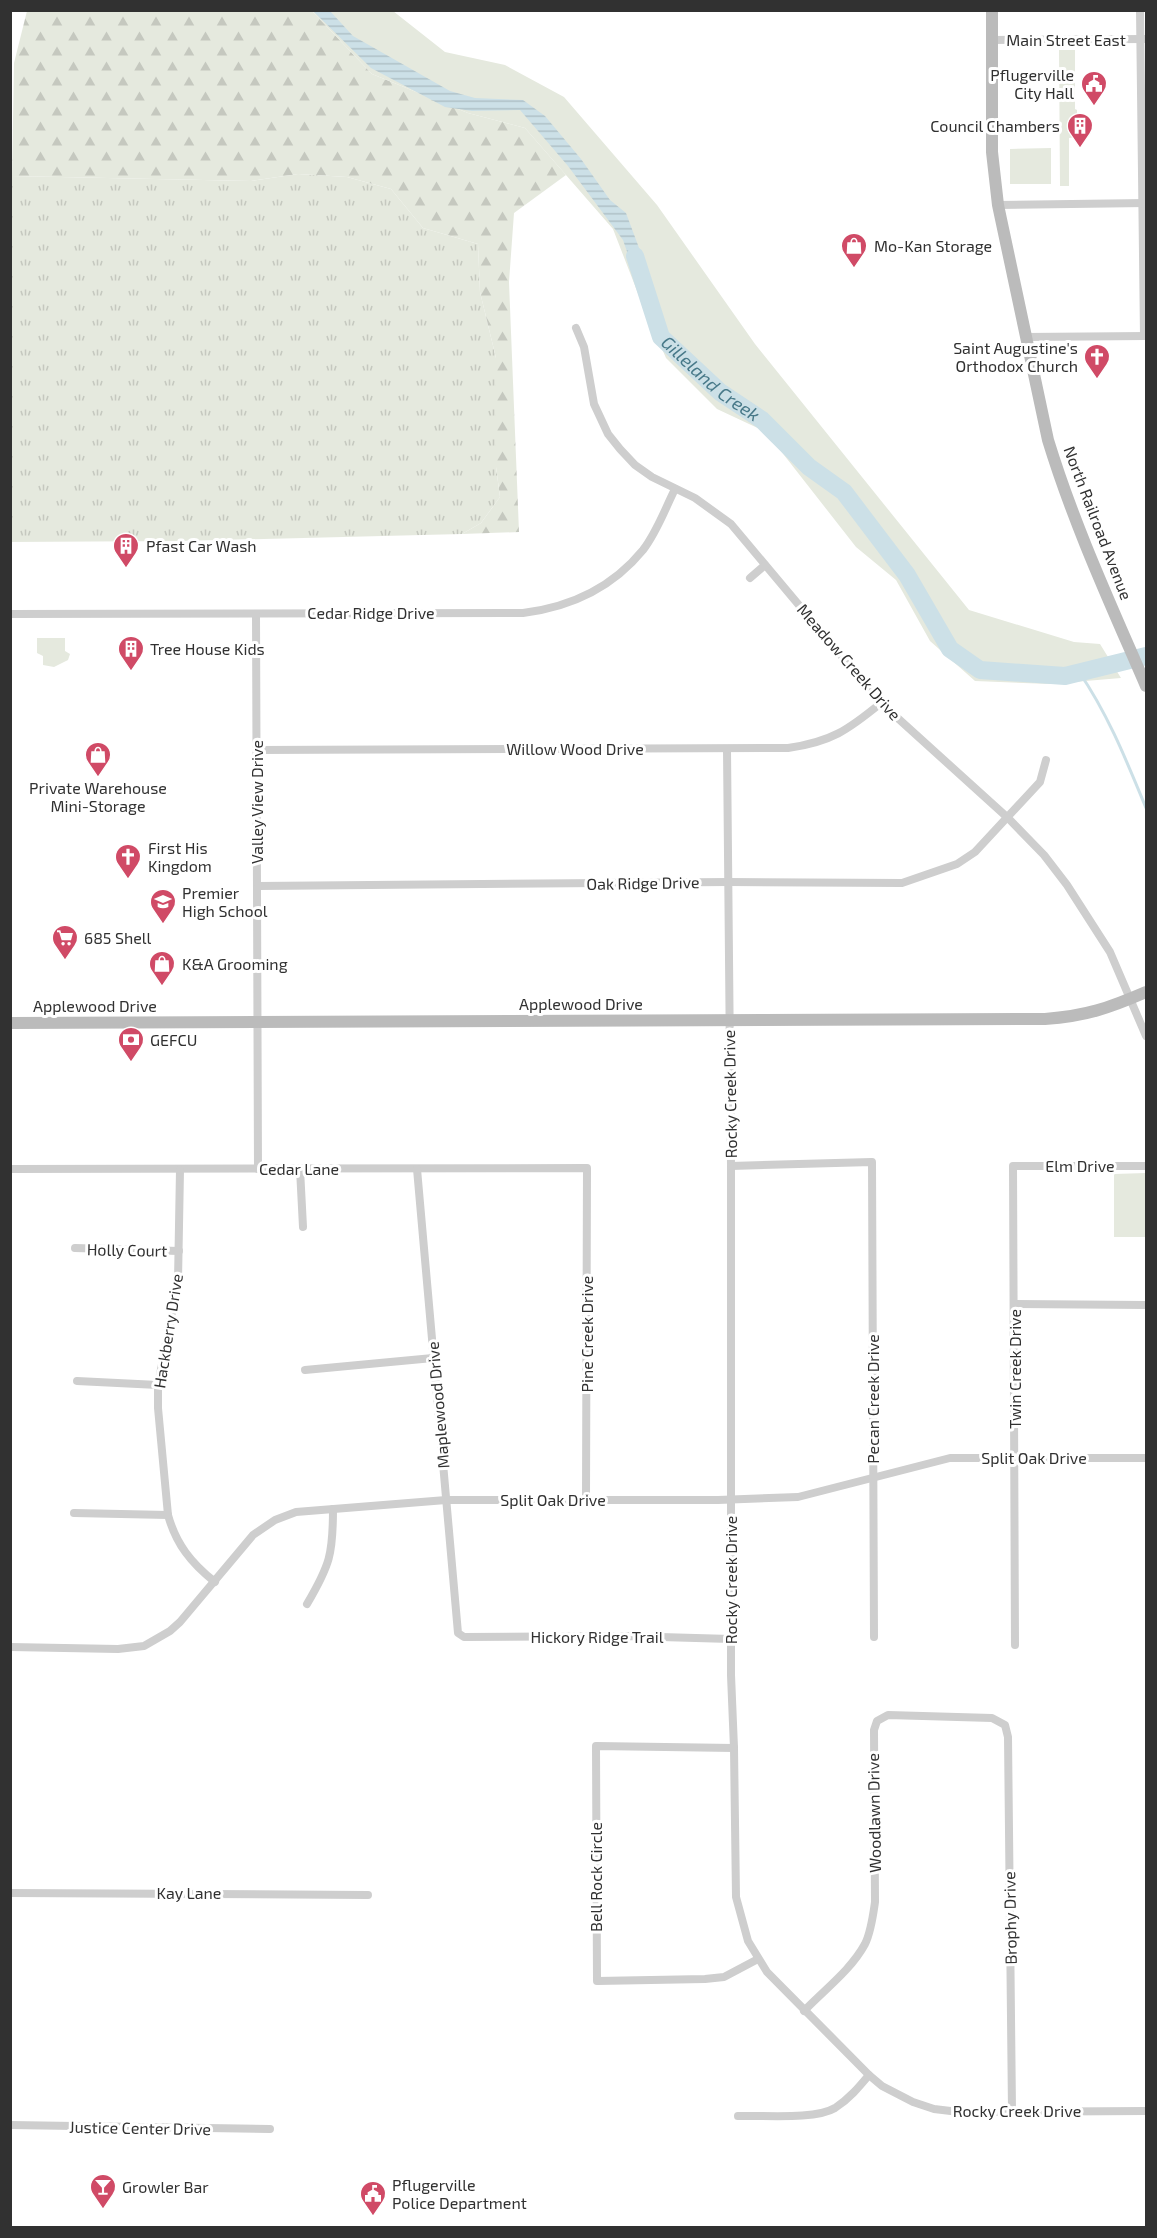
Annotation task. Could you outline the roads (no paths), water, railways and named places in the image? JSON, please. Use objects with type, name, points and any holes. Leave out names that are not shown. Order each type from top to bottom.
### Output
[{"type":"street","name":"North Railroad Avenue","points":[[992,10],[992,152],[998,206],[1048,440],[1060,478],[1144,681]]},
{"type":"street","points":[[1025,338],[1145,336],[1143,39],[1140,10]]},
{"type":"street","name":"Main Street East","points":[[992,40],[1143,39]]},
{"type":"street","points":[[998,206],[1144,203]]},
{"type":"street","name":"Meadow Creek Drive","points":[[576,328],[584,347],[594,404],[608,434],[635,465],[652,477],[695,498],[731,524],[881,703],[1008,818],[1044,855],[1067,885],[1110,952],[1146,1036]]},
{"type":"street","name":"Cedar Ridge Drive","points":[[10,614],[523,612],[559,607],[579,600],[621,573],[643,549],[657,527],[675,489]]},
{"type":"street","points":[[750,578],[765,565]]},
{"type":"street","name":"Valley View Drive","points":[[256,614],[258,1169]]},
{"type":"street","name":"Willow Wood Drive","points":[[257,750],[789,748],[836,737],[855,725],[881,703]]},
{"type":"street","name":"Rocky Creek Drive","points":[[728,749],[731,1639],[736,1897],[748,1941],[758,1959],[778,1985],[869,2075],[895,2094],[934,2109],[959,2112],[1146,2111]]},
{"type":"street","name":"Oak Ridge Drive","points":[[258,886],[728,882],[902,883],[957,864],[975,852],[1040,782],[1046,760]]},
{"type":"street","name":"Applewood Drive","points":[[10,1023],[1045,1019],[1077,1017],[1100,1011],[1146,992]]},
{"type":"street","name":"Pecan Creek Drive","points":[[731,1166],[872,1162],[874,1637]]},
{"type":"street","name":"Elm Drive","points":[[1013,1166],[1146,1166]]},
{"type":"street","name":"Twin Creek Drive","points":[[1013,1166],[1015,1644]]},
{"type":"street","name":"Cedar Lane","points":[[10,1169],[586,1168]]},
{"type":"street","name":"Pine Creek Drive","points":[[586,1168],[586,1500]]},
{"type":"street","points":[[300,1169],[303,1227]]},
{"type":"street","name":"Maplewood Drive","points":[[417,1169],[458,1633],[464,1637]]},
{"type":"street","name":"Hackberry Drive","points":[[180,1170],[178,1281],[158,1385],[158,1408],[168,1515],[178,1544],[187,1557],[215,1582]]},
{"type":"street","name":"Holly Court","points":[[75,1248],[179,1251]]},
{"type":"street","points":[[1014,1305],[1146,1305]]},
{"type":"street","points":[[305,1370],[434,1358]]},
{"type":"street","points":[[77,1381],[158,1385]]},
{"type":"street","name":"Split Oak Drive","points":[[10,1647],[118,1649],[144,1646],[161,1637],[180,1622],[262,1527],[291,1514],[446,1500],[730,1500],[798,1497],[950,1458],[1146,1458]]},
{"type":"street","points":[[307,1604],[322,1580],[332,1554],[333,1509]]},
{"type":"street","points":[[74,1513],[168,1515]]},
{"type":"street","name":"Hickory Ridge Trail","points":[[464,1637],[625,1636],[731,1639]]},
{"type":"street","name":"Woodlawn Drive","points":[[804,2011],[855,1959],[866,1942],[871,1924],[875,1902],[874,1730],[877,1721],[888,1715],[992,1718],[1005,1725]]},
{"type":"street","name":"Brophy Drive","points":[[1005,1725],[1008,1737],[1012,2111]]},
{"type":"street","name":"Bell Rock Circle","points":[[734,1748],[596,1746],[597,1981],[724,1977],[758,1959]]},
{"type":"street","name":"Kay Lane","points":[[10,1893],[368,1895]]},
{"type":"street","points":[[738,2116],[820,2114],[834,2108],[849,2097],[869,2075]]},
{"type":"street","name":"Justice Center Drive","points":[[10,2125],[270,2129]]},
{"type":"waterway","name":"Gilleland Creek","points":[[635,256],[661,337],[720,392],[762,420],[809,467],[844,492],[907,575],[950,649],[980,670],[1065,676],[1146,656]]},
{"type":"waterway","points":[[1079,672],[1108,721],[1146,808]]},
{"type":"place","name":"Pflugerville City Hall","points":[[1094,107]]},
{"type":"place","name":"Council Chambers","points":[[1080,149]]},
{"type":"place","name":"Mo-Kan Storage","points":[[854,269]]},
{"type":"place","name":"Saint Augustine's Orthodox Church","points":[[1097,380]]},
{"type":"place","name":"Pfast Car Wash","points":[[126,569]]},
{"type":"place","name":"Tree House Kids","points":[[131,672]]},
{"type":"place","name":"Private Warehouse Mini-Storage","points":[[98,778]]},
{"type":"place","name":"First His Kingdom","points":[[128,880]]},
{"type":"place","name":"Premier High School","points":[[163,925]]},
{"type":"place","name":"685 Shell","points":[[65,961]]},
{"type":"place","name":"K&A Grooming","points":[[162,987]]},
{"type":"place","name":"GEFCU","points":[[131,1063]]},
{"type":"place","name":"Growler Bar","points":[[103,2210]]},
{"type":"place","name":"Pflugerville Police Department","points":[[373,2217]]}]
